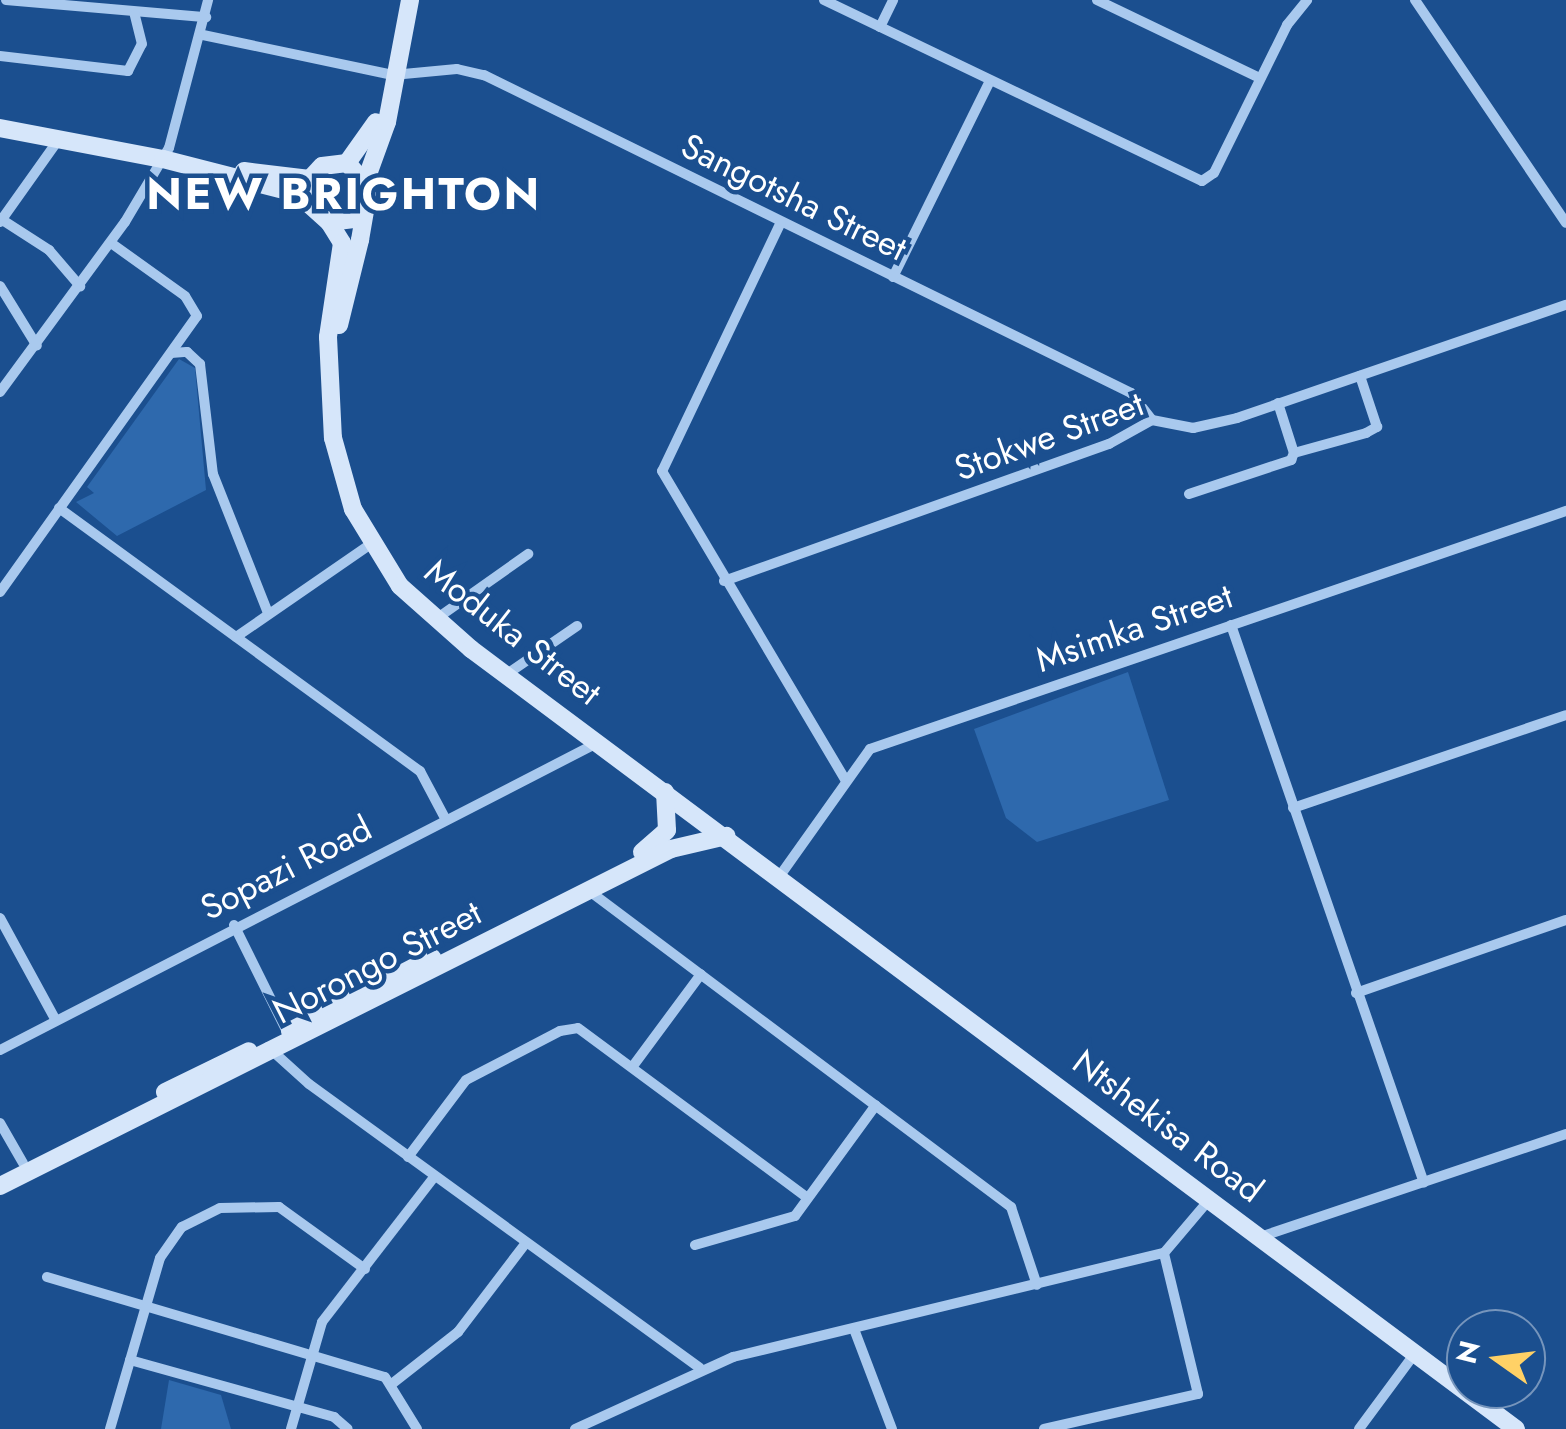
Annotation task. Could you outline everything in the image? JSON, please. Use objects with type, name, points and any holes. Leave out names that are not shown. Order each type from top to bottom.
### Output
[{"type":"street","points":[[6,0],[136,16],[206,17]]},
{"type":"street","points":[[0,392],[111,243],[163,159],[203,35],[208,0]]},
{"type":"street","points":[[0,128],[309,188],[329,222],[346,222],[366,206],[366,180],[387,122],[410,0]]},
{"type":"street","points":[[824,0],[1202,181],[1214,173],[1260,78],[1307,0]]},
{"type":"street","points":[[880,27],[893,0]]},
{"type":"street","points":[[1097,0],[1260,78]]},
{"type":"street","points":[[1415,0],[1566,223]]},
{"type":"street","points":[[0,56],[128,71],[142,44],[136,16]]},
{"type":"street","name":"Sangotsha Street","points":[[203,35],[393,75],[457,69],[484,75],[1132,393],[1152,420]]},
{"type":"street","points":[[309,188],[322,166],[347,163],[369,141],[393,75]]},
{"type":"street","points":[[893,277],[990,81]]},
{"type":"street","points":[[58,139],[2,222],[49,250],[80,286]]},
{"type":"street","points":[[347,163],[366,180]]},
{"type":"street","name":"Moduka Street","points":[[328,358],[366,206]]},
{"type":"street","name":"Moduka Street","points":[[329,222],[342,243],[328,358],[337,459],[371,544],[400,586],[436,620],[779,878]]},
{"type":"street","points":[[781,222],[662,462],[664,480],[845,779]]},
{"type":"street","points":[[0,592],[197,310],[111,243]]},
{"type":"street","points":[[0,286],[37,346]]},
{"type":"street","name":"Stokwe Street","points":[[724,581],[1109,444],[1152,420],[1193,428],[1278,404],[1566,305]]},
{"type":"street","points":[[170,353],[187,352],[200,364],[206,440],[219,490],[268,613]]},
{"type":"street","points":[[1294,453],[1375,430],[1360,376]]},
{"type":"street","points":[[1189,494],[1291,460],[1294,453],[1278,404]]},
{"type":"street","points":[[59,508],[420,771],[446,818]]},
{"type":"street","name":"Msimka Street","points":[[779,878],[845,779],[870,749],[1566,511]]},
{"type":"street","points":[[236,637],[371,544]]},
{"type":"street","points":[[436,620],[528,554]]},
{"type":"street","points":[[1231,624],[1424,1183]]},
{"type":"street","points":[[506,674],[577,626]]},
{"type":"street","points":[[1293,808],[1566,715]]},
{"type":"street","name":"Sopazi Road","points":[[0,1050],[446,818],[511,791],[600,741]]},
{"type":"street","points":[[661,842],[671,816],[665,792]]},
{"type":"street","name":"Norongo Street","points":[[290,1037],[661,842],[699,816]]},
{"type":"street","name":"Norongo Street","points":[[55,1154],[692,840],[726,836]]},
{"type":"street","name":"Ntshekisa Road","points":[[779,878],[1516,1429]]},
{"type":"street","points":[[588,890],[940,1151],[1014,1211],[1037,1285]]},
{"type":"street","points":[[0,918],[55,1020]]},
{"type":"street","points":[[1356,993],[1566,920]]},
{"type":"street","points":[[234,926],[290,1037]]},
{"type":"street","points":[[633,1066],[700,974]]},
{"type":"street","points":[[408,1156],[466,1080],[564,1029],[587,1032],[806,1197]]},
{"type":"street","points":[[269,1047],[434,1177],[700,1368]]},
{"type":"street","points":[[696,1245],[795,1216],[876,1106]]},
{"type":"street","points":[[0,1123],[23,1163]]},
{"type":"street","points":[[1260,1237],[1566,1134]]},
{"type":"street","points":[[0,1173],[55,1154]]},
{"type":"street","points":[[0,1186],[55,1154]]},
{"type":"street","points":[[291,1429],[300,1410],[309,1355],[326,1316],[434,1177]]},
{"type":"street","points":[[575,1429],[700,1368],[1164,1253],[1209,1200]]},
{"type":"street","points":[[110,1429],[166,1246],[182,1228],[220,1208],[279,1207],[365,1269]]},
{"type":"street","points":[[393,1383],[458,1332],[525,1244]]},
{"type":"street","points":[[1044,1429],[1198,1394],[1164,1253]]},
{"type":"street","points":[[47,1277],[393,1383],[417,1429]]},
{"type":"street","points":[[854,1328],[892,1429]]},
{"type":"street","points":[[1358,1429],[1416,1352]]},
{"type":"street","points":[[130,1360],[340,1420],[348,1429]]},
{"type":"shaded area","points":[[179,359],[195,368],[206,490],[117,536],[76,502],[94,493],[87,487]]},
{"type":"shaded area","points":[[1128,672],[1169,800],[1037,842],[1006,818],[974,729]]},
{"type":"shaded area","points":[[169,1380],[221,1395],[231,1429],[161,1429]]},
{"type":"district","name":"NEW BRIGHTON","points":[[344,194]]}]
